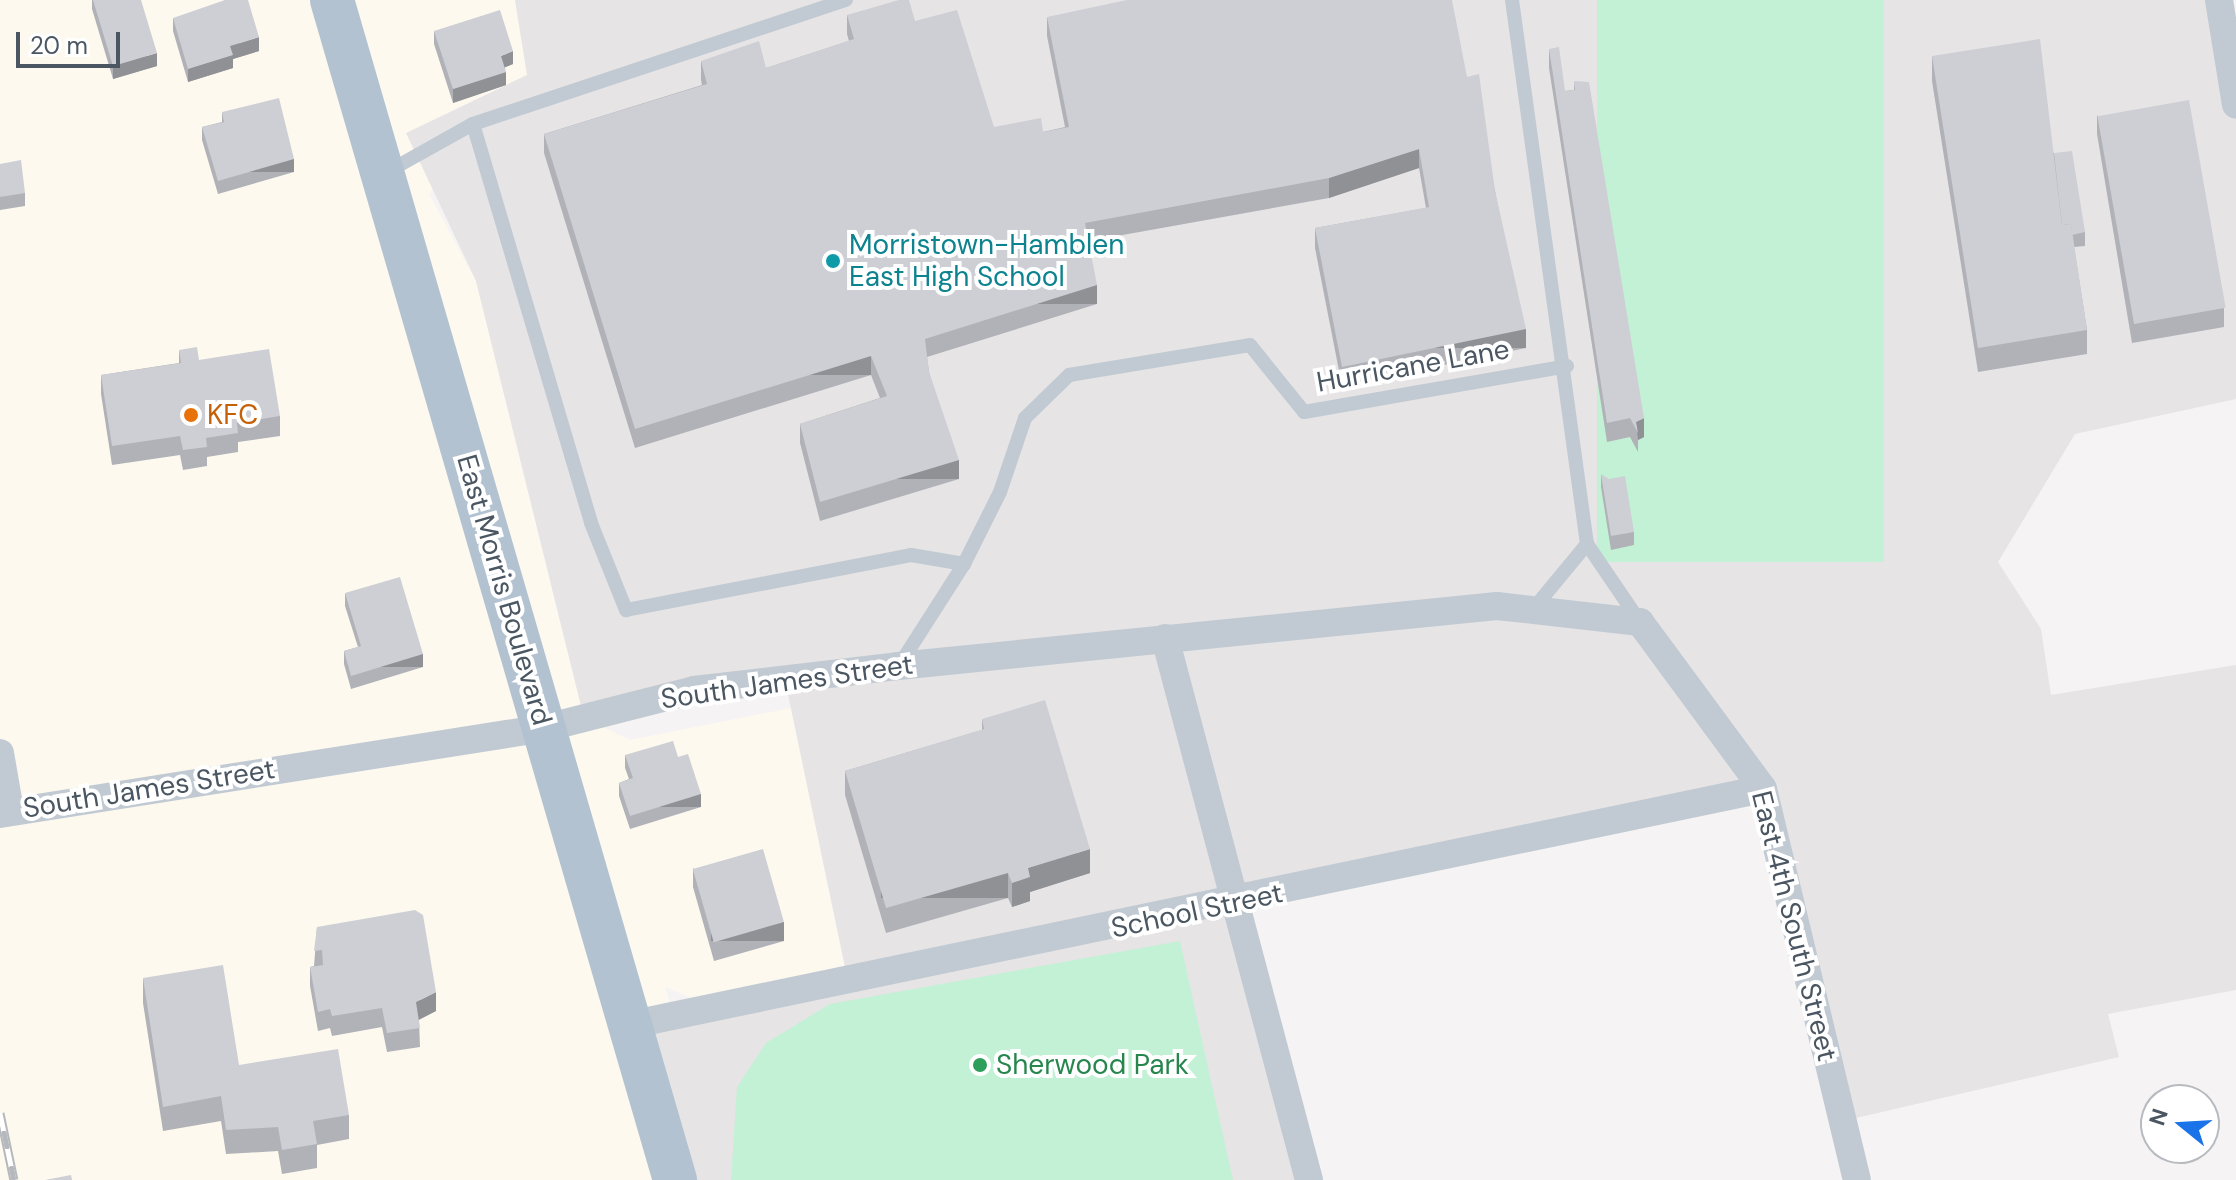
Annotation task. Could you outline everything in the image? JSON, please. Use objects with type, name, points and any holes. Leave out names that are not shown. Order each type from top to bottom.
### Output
[{"type":"main road","name":"East Morris Boulevard","points":[[332,0],[675,1180]]},
{"type":"street","points":[[2219,0],[2236,105]]},
{"type":"street","points":[[1534,608],[1640,622]]},
{"type":"street","name":"South James Street","points":[[5,813],[545,728],[694,690],[1165,638],[1534,608]]},
{"type":"street","name":"East 4th South Street","points":[[1640,622],[1763,789],[1857,1180]]},
{"type":"street","points":[[1165,638],[1232,904],[1309,1180]]},
{"type":"street","points":[[0,753],[5,813]]},
{"type":"street","name":"School Street","points":[[629,1025],[1232,904],[1763,789]]},
{"type":"lane","points":[[383,174],[473,124],[846,0]]},
{"type":"lane","points":[[1512,0],[1567,366],[1587,544],[1640,622]]},
{"type":"lane","points":[[473,124],[591,523],[626,610],[911,555],[964,564]]},
{"type":"lane","name":"Hurricane Lane","points":[[898,666],[964,564],[1025,418],[1069,375],[1250,345],[1304,412],[1567,366]]},
{"type":"lane","points":[[1534,608],[1587,544]]},
{"type":"shaded area","points":[[0,0],[515,0],[527,75],[429,194],[476,281],[584,718],[630,740],[791,708],[845,969],[691,998],[665,987],[725,1180],[0,1180]]},
{"type":"shaded area","name":"Morristown-Hamblen East High School","points":[[515,0],[2219,0],[2236,38],[2236,399],[2075,434],[1998,562],[2041,629],[2051,695],[2236,665],[2236,990],[2108,1014],[2119,1057],[1843,1121],[1764,790],[1232,904],[1309,1180],[675,1180],[629,1025],[848,981],[785,680],[584,718],[476,281],[406,133],[527,75]]},
{"type":"green space","points":[[1597,0],[1884,0],[1884,562],[1597,562]]},
{"type":"green space","name":"Sherwood Park","points":[[1180,941],[1233,1180],[731,1180],[737,1087],[766,1043],[830,1004]]},
{"type":"building","points":[[93,0],[141,0],[157,53],[113,66]]},
{"type":"building","points":[[225,0],[248,0],[259,37],[230,46],[233,55],[188,69],[173,18]]},
{"type":"building","name":"Morristown-Hamblen East High School","points":[[909,0],[915,21],[957,10],[994,127],[1041,118],[1043,132],[1069,127],[1047,17],[1127,0],[1452,0],[1467,77],[1479,74],[1495,191],[1526,329],[1342,367],[1315,228],[1429,207],[1419,149],[1329,178],[1085,223],[1097,285],[925,339],[929,372],[959,460],[820,502],[800,424],[887,396],[871,356],[635,429],[544,134],[707,84],[701,61],[759,41],[766,68],[854,39],[847,15]]},
{"type":"building","points":[[500,10],[513,51],[501,56],[506,72],[453,89],[434,31]]},
{"type":"building","points":[[2040,39],[2062,225],[2071,224],[2087,330],[1978,348],[1932,56]]},
{"type":"building","points":[[1559,47],[1565,91],[1575,90],[1574,81],[1589,82],[1644,418],[1636,422],[1638,433],[1630,418],[1607,423],[1549,49]]},
{"type":"building","points":[[279,98],[294,159],[218,181],[202,127],[224,122],[222,112]]},
{"type":"building","points":[[2189,100],[2226,308],[2134,324],[2097,116]]},
{"type":"building","points":[[2072,151],[2085,232],[2072,235],[2071,224],[2062,225],[2054,153]]},
{"type":"building","points":[[21,160],[25,193],[0,197],[0,164]]},
{"type":"building","name":"KFC","points":[[197,347],[199,360],[269,349],[280,416],[237,423],[238,433],[206,438],[207,447],[183,450],[180,436],[112,446],[101,375],[181,363],[179,350]]},
{"type":"building","points":[[1601,474],[1609,479],[1625,476],[1634,532],[1611,536]]},
{"type":"building","points":[[400,577],[423,654],[351,676],[344,651],[361,646],[345,593]]},
{"type":"building","points":[[1045,700],[1090,849],[1028,868],[1030,877],[1012,883],[1008,873],[886,908],[845,771],[984,729],[982,719]]},
{"type":"building","points":[[673,741],[678,757],[688,754],[701,794],[630,816],[619,783],[633,778],[625,755]]},
{"type":"building","points":[[763,849],[784,922],[714,942],[693,869]]},
{"type":"building","points":[[415,910],[423,915],[436,992],[416,1002],[420,1028],[387,1033],[382,1008],[332,1016],[330,1009],[318,1012],[310,967],[323,965],[322,950],[314,951],[317,927]]},
{"type":"building","points":[[223,965],[239,1065],[338,1049],[349,1115],[313,1121],[317,1144],[282,1150],[278,1127],[226,1130],[221,1096],[163,1107],[143,978]]},
{"type":"building","points":[[71,1175],[72,1180],[45,1180]]},
{"type":"railway","points":[[0,1113],[14,1180]]},
{"type":"place","name":"Morristown-Hamblen East High School","points":[[833,261]]},
{"type":"place","name":"KFC","points":[[191,415]]},
{"type":"place","name":"Sherwood Park","points":[[980,1065]]}]
